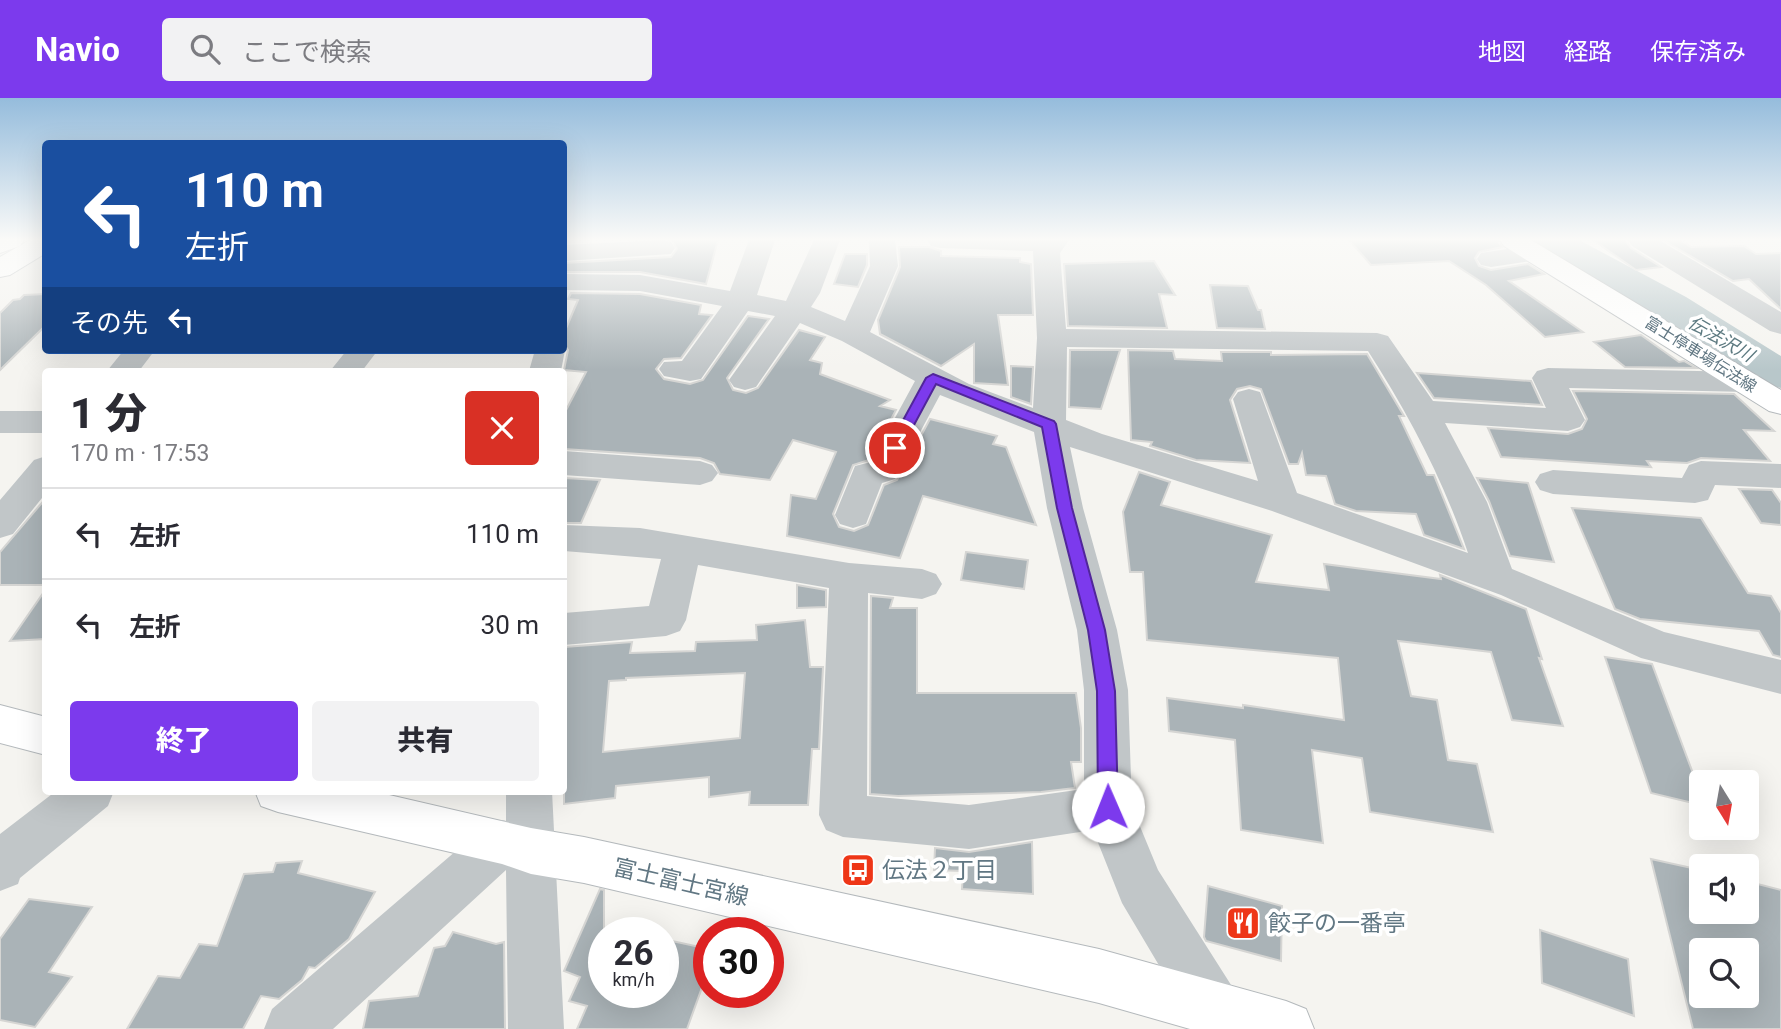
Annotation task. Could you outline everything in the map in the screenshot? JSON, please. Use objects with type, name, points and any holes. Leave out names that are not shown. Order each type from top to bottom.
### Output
[{"type":"main road","name":"富士停車場伝法線","points":[[1585,283],[1781,404]]},
{"type":"main road","points":[[0,724],[42,735]]},
{"type":"main road","points":[[0,737],[42,743]]},
{"type":"main road","name":"富士富士宮線","points":[[295,795],[516,847],[1085,972],[1286,1029]]},
{"type":"street","points":[[643,283],[794,311],[853,335],[933,378],[1090,442],[1282,501],[1496,578],[1656,646],[1781,677]]},
{"type":"street","points":[[675,369],[690,372],[741,301],[747,283]]},
{"type":"street","points":[[745,380],[794,311],[810,283]]},
{"type":"street","points":[[853,335],[876,283]]},
{"type":"street","points":[[1047,283],[1052,338],[1049,424],[1065,508],[1097,630],[1106,691],[1108,807],[1140,886],[1214,1007]]},
{"type":"street","points":[[1713,283],[1781,325]]},
{"type":"street","points":[[1052,338],[1377,342],[1423,411],[1469,502],[1496,578]]},
{"type":"street","points":[[125,368],[137,354]]},
{"type":"street","points":[[348,368],[360,354]]},
{"type":"street","points":[[853,515],[867,474],[883,471],[933,378]]},
{"type":"street","points":[[1423,411],[1568,420],[1548,378],[1747,382]]},
{"type":"street","points":[[1249,399],[1282,501]]},
{"type":"street","points":[[0,422],[42,422]]},
{"type":"street","points":[[567,463],[700,473]]},
{"type":"street","points":[[0,525],[42,473]]},
{"type":"street","points":[[1553,482],[1695,491],[1701,473],[1781,477]]},
{"type":"street","points":[[567,538],[640,542],[849,577],[922,584]]},
{"type":"street","points":[[567,629],[666,620],[682,549]]},
{"type":"street","points":[[849,577],[843,815],[969,827],[1108,807]]},
{"type":"street","points":[[1,864],[85,795]]},
{"type":"street","points":[[528,795],[516,847],[536,1029]]},
{"type":"street","points":[[292,1029],[516,847]]},
{"type":"building","points":[[834,283],[859,283],[858,287]]},
{"type":"building","points":[[893,283],[1032,283],[1033,315],[998,315],[1008,385],[974,383],[974,344],[941,366],[880,334],[878,320]]},
{"type":"building","points":[[1065,283],[1168,283],[1175,295],[1159,294],[1167,328],[1068,326]]},
{"type":"building","points":[[1484,283],[1513,283],[1583,332],[1545,337]]},
{"type":"building","points":[[1754,283],[1781,283],[1781,309]]},
{"type":"building","points":[[1210,285],[1248,286],[1258,310],[1261,310],[1265,329],[1217,328]]},
{"type":"building","points":[[571,293],[640,294],[701,305],[699,314],[712,315],[681,358],[664,359],[656,369],[664,379],[690,384],[703,380],[748,316],[769,319],[727,378],[733,390],[746,393],[758,388],[799,330],[825,337],[810,360],[822,363],[820,374],[890,400],[880,406],[896,410],[869,460],[853,465],[833,514],[839,527],[854,531],[868,525],[884,485],[897,480],[930,419],[997,436],[993,444],[1006,447],[1036,525],[923,496],[900,558],[787,536],[791,495],[816,499],[836,452],[793,440],[770,480],[720,474],[714,463],[700,458],[567,449],[567,408],[586,372],[564,368],[568,350],[567,326],[578,300],[568,299]]},
{"type":"building","points":[[42,294],[42,329],[0,370],[0,313],[13,300],[24,295]]},
{"type":"building","points":[[1641,335],[1679,362],[1684,361],[1696,368],[1625,367],[1594,342]]},
{"type":"building","points":[[1070,350],[1120,350],[1101,409],[1069,407]]},
{"type":"building","points":[[1128,350],[1173,351],[1175,359],[1222,361],[1221,352],[1271,352],[1271,355],[1367,354],[1404,416],[1399,416],[1427,475],[1434,475],[1464,549],[1424,535],[1416,514],[1356,511],[1335,504],[1326,476],[1306,475],[1302,453],[1298,464],[1289,464],[1261,389],[1250,386],[1237,389],[1230,400],[1250,463],[1196,460],[1150,446],[1152,442],[1131,440]]},
{"type":"building","points":[[1011,366],[1033,367],[1031,404],[1011,397]]},
{"type":"building","points":[[1417,373],[1531,381],[1542,405],[1434,398]]},
{"type":"building","points":[[1573,391],[1734,394],[1774,431],[1744,430],[1770,461],[1701,458],[1687,463],[1647,461],[1651,467],[1501,457],[1488,428],[1568,434],[1582,429],[1587,419]]},
{"type":"building","points":[[1139,472],[1170,482],[1161,505],[1272,535],[1256,582],[1329,590],[1324,564],[1441,579],[1440,575],[1526,609],[1542,659],[1539,658],[1563,726],[1512,720],[1491,652],[1398,641],[1411,696],[1437,700],[1448,760],[1477,764],[1493,832],[1370,812],[1362,758],[1312,750],[1323,843],[1241,830],[1235,740],[1169,731],[1167,698],[1243,708],[1243,705],[1344,720],[1338,658],[1147,640],[1143,572],[1130,572],[1123,512]]},
{"type":"building","points":[[567,478],[600,480],[581,523],[567,523]]},
{"type":"building","points":[[1477,478],[1528,483],[1554,562],[1510,556]]},
{"type":"building","points":[[1739,489],[1772,490],[1781,503],[1781,525],[1761,523]]},
{"type":"building","points":[[42,503],[42,585],[0,585],[0,552]]},
{"type":"building","points":[[1572,508],[1701,518],[1748,593],[1771,596],[1781,613],[1781,657],[1773,655],[1759,631],[1640,619],[1615,609]]},
{"type":"building","points":[[966,552],[1028,560],[1024,589],[961,580]]},
{"type":"building","points":[[797,585],[826,590],[826,607],[797,608]]},
{"type":"building","points":[[42,595],[42,639],[10,641]]},
{"type":"building","points":[[871,596],[893,598],[890,608],[917,608],[917,693],[1076,693],[1081,728],[1081,762],[1071,762],[1075,788],[1041,792],[898,796],[870,794]]},
{"type":"building","points":[[805,620],[810,667],[823,667],[819,749],[812,749],[808,805],[749,805],[750,792],[709,797],[709,777],[616,786],[615,798],[564,804],[564,795],[567,795],[567,647],[632,642],[630,653],[695,651],[696,642],[757,640],[756,625]],"holes":[[[745,673],[740,738],[603,752],[609,681]]]},
{"type":"building","points":[[1605,657],[1652,664],[1692,770],[1689,770],[1689,802],[1651,793]]},
{"type":"building","points":[[1032,842],[1033,894],[962,889],[963,871],[934,870],[935,848],[969,852]]},
{"type":"building","points":[[1651,859],[1689,867],[1689,924],[1759,924],[1759,884],[1781,890],[1781,1029],[1693,1029]]},
{"type":"building","points":[[302,861],[298,873],[375,892],[349,939],[315,968],[309,967],[302,980],[279,999],[261,996],[243,1029],[127,1029],[158,976],[180,978],[199,944],[217,946],[244,874],[273,872],[276,863]]},
{"type":"building","name":"餃子の一番亭","points":[[1208,886],[1282,906],[1281,961],[1206,941],[1204,937]]},
{"type":"building","points":[[600,889],[604,890],[604,917],[588,917],[588,1008],[679,1008],[679,942],[693,946],[695,1008],[687,1029],[577,1029],[587,1006],[569,1001],[580,977],[564,971]]},
{"type":"building","points":[[29,899],[92,907],[49,972],[72,977],[35,1027],[0,1020],[0,939]]},
{"type":"building","points":[[1540,930],[1628,959],[1634,1016],[1542,983]]},
{"type":"building","points":[[453,932],[496,944],[504,942],[505,1029],[363,1029],[369,1001],[418,996],[434,948],[445,946]]},
{"type":"waterway","name":"伝法沢川","points":[[1630,283],[1781,375]]},
{"type":"place","name":"伝法２丁目","points":[[858,870]]},
{"type":"place","name":"餃子の一番亭","points":[[1243,923]]},
{"type":"route","points":[[895,448],[933,378],[958,391],[1049,424],[1065,508],[1097,630],[1106,691],[1108,807]]}]
